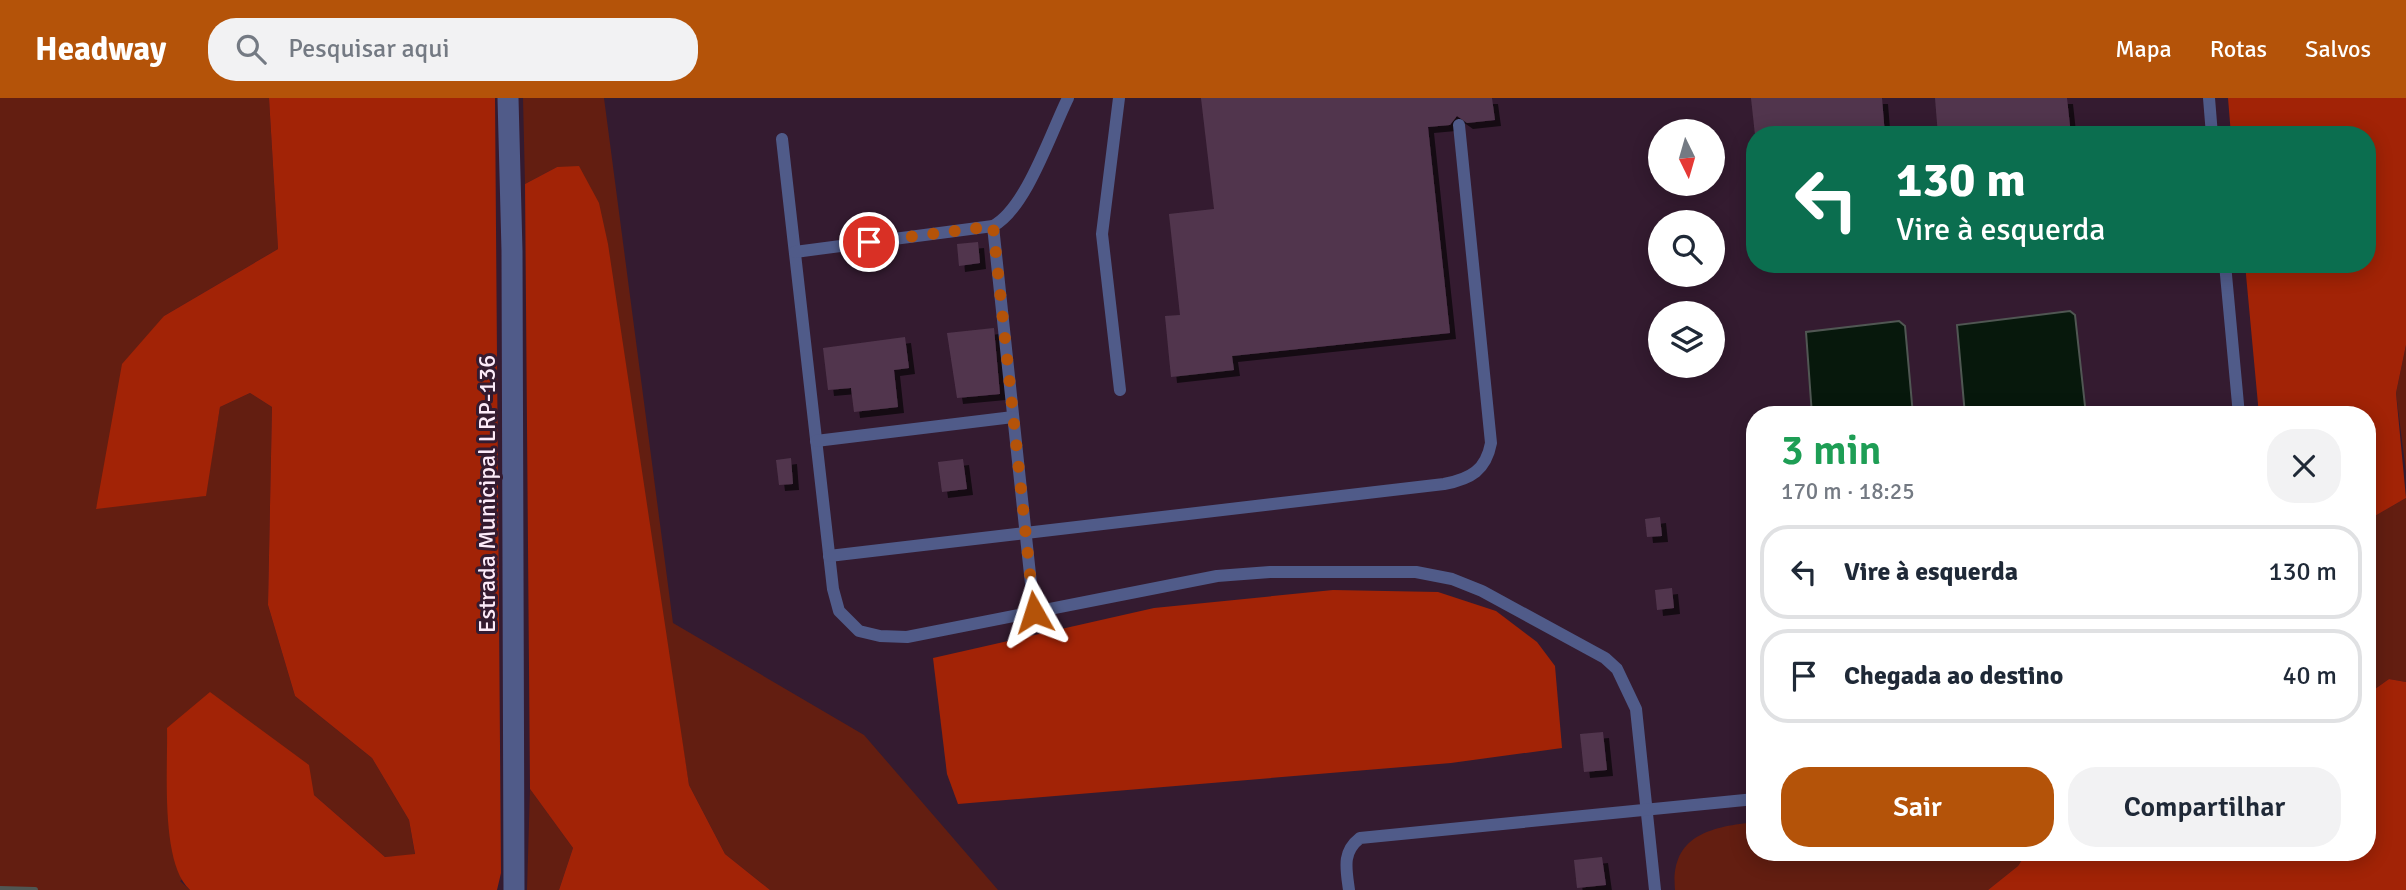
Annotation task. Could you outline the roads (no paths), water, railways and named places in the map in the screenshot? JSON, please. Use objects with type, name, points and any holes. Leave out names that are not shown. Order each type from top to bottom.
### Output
[{"type":"street","name":"Estrada Municipal LRP-136","points":[[508,98],[512,251],[513,890]]},
{"type":"lane","points":[[795,252],[993,226],[1004,221],[1019,199],[1068,98]]},
{"type":"lane","points":[[1119,98],[1102,234],[1120,390]]},
{"type":"lane","points":[[2208,98],[2211,126]]},
{"type":"lane","points":[[829,556],[1444,484],[1481,469],[1488,457],[1490,443],[1460,125]]},
{"type":"lane","points":[[782,139],[829,556],[839,611],[859,631],[880,636],[907,637],[1238,573],[1416,572],[1452,579],[1503,601],[1605,658],[1617,668],[1636,709],[1655,890]]},
{"type":"lane","points":[[993,226],[1034,612]]},
{"type":"lane","points":[[2226,273],[2238,406]]},
{"type":"lane","points":[[816,441],[1013,417]]},
{"type":"lane","points":[[1349,890],[1345,860],[1350,846],[1360,838],[1746,800]]},
{"type":"waterway","points":[[0,889],[35,890]]}]
